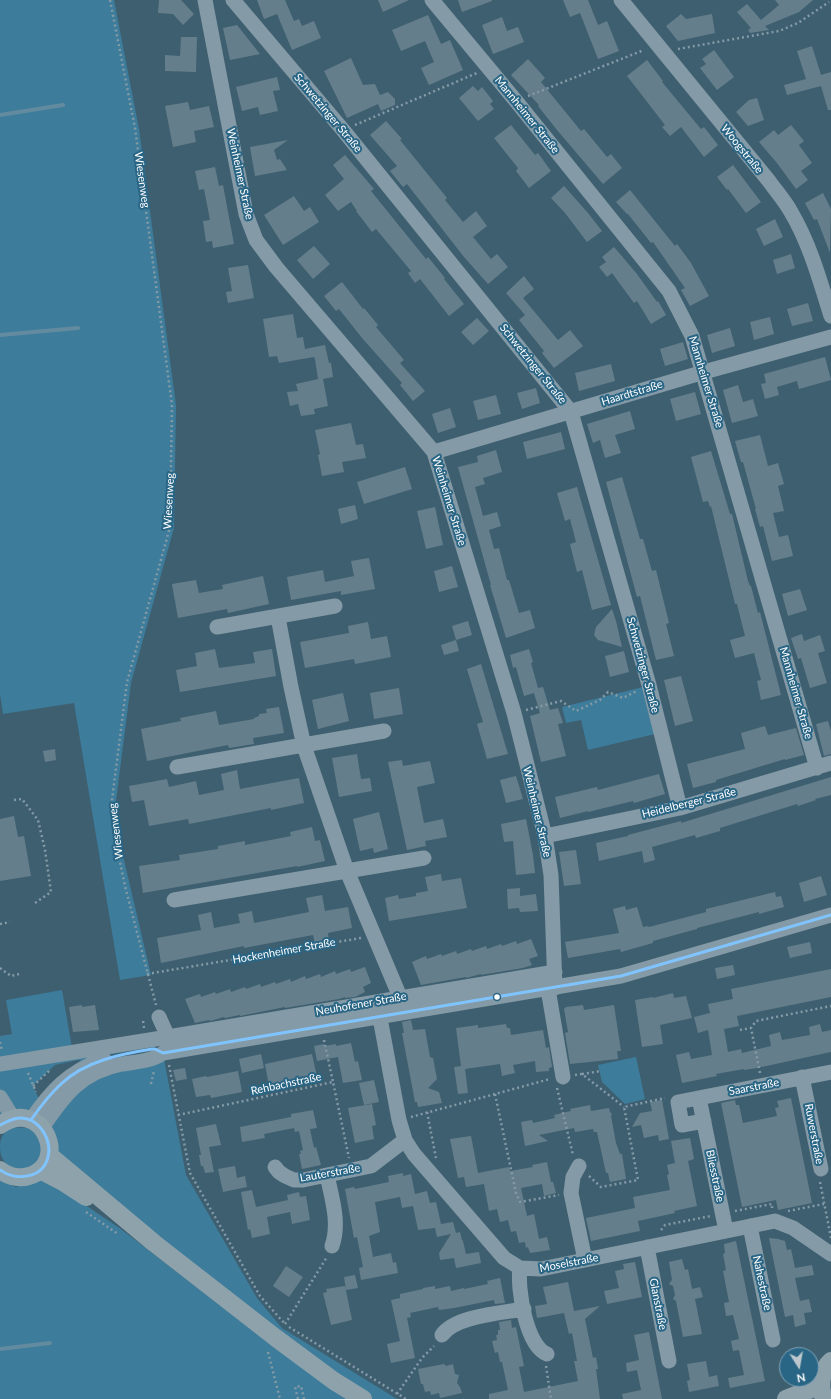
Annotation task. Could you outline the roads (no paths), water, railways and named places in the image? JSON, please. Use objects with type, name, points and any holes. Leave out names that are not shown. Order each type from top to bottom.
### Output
[{"type":"main road","points":[[0,1170],[14,1177],[24,1178],[40,1170],[47,1160],[50,1145],[47,1136],[22,1123]]},
{"type":"main road","points":[[49,1155],[154,1243]]},
{"type":"main road","points":[[40,1170],[63,1182],[154,1243],[280,1331],[334,1381],[363,1399]]},
{"type":"main road","points":[[786,1399],[809,1390],[823,1390],[823,1372],[831,1361]]},
{"type":"street","name":"Weinheimer Straße","points":[[205,0],[246,214],[256,240],[276,267],[434,452],[514,713],[545,836],[550,876],[554,972],[552,989]]},
{"type":"street","name":"Schwetzinger Straße","points":[[233,0],[343,130],[571,412],[650,684],[680,808]]},
{"type":"street","name":"Mannheimer Straße","points":[[432,0],[516,101],[669,292],[692,336],[824,766]]},
{"type":"street","name":"Woogstraße","points":[[621,0],[769,181],[791,212],[804,238],[815,266],[831,316]]},
{"type":"street","name":"Haardtstraße","points":[[434,452],[704,372],[831,337]]},
{"type":"street","points":[[217,627],[335,606]]},
{"type":"street","points":[[278,617],[304,746],[346,871],[400,997],[403,1013]]},
{"type":"street","points":[[177,767],[384,731]]},
{"type":"street","name":"Heidelberger Straße","points":[[545,836],[680,808],[824,766]]},
{"type":"street","points":[[174,900],[424,858]]},
{"type":"street","name":"Neuhofener Straße","points":[[0,1064],[167,1047],[322,1027],[552,989],[621,976],[831,915]]},
{"type":"street","name":"Neuhofener Straße","points":[[22,1123],[62,1099],[80,1082],[106,1068],[156,1058],[167,1047],[400,997],[554,972]]},
{"type":"street","points":[[552,989],[559,1077]]},
{"type":"street","points":[[159,1017],[167,1047]]},
{"type":"street","points":[[380,1018],[399,1120],[405,1140],[414,1154],[504,1258],[520,1268],[519,1275],[528,1331],[536,1346],[542,1352],[547,1354]]},
{"type":"street","name":"Saarstraße","points":[[704,1121],[682,1126],[678,1102],[831,1072]]},
{"type":"street","name":"Ruwerstraße","points":[[802,1077],[821,1169]]},
{"type":"street","points":[[0,1097],[22,1123]]},
{"type":"street","name":"Bliesstraße","points":[[699,1098],[726,1231]]},
{"type":"street","name":"Lauterstraße","points":[[276,1167],[279,1172],[294,1180],[303,1180],[352,1170],[371,1166],[405,1140]]},
{"type":"street","points":[[579,1166],[573,1177],[571,1193],[585,1260]]},
{"type":"street","points":[[328,1175],[336,1220],[336,1236],[332,1246]]},
{"type":"street","name":"Moselstraße","points":[[520,1268],[541,1269],[775,1222],[793,1228],[831,1254]]},
{"type":"street","name":"Nahestraße","points":[[750,1226],[773,1340]]},
{"type":"street","name":"Glanstraße","points":[[647,1247],[670,1361]]},
{"type":"street","points":[[442,1335],[454,1324],[468,1319],[524,1309]]},
{"type":"waterway","points":[[0,115],[63,105]]},
{"type":"waterway","points":[[0,335],[78,328]]},
{"type":"waterway","points":[[0,1349],[50,1343]]}]
